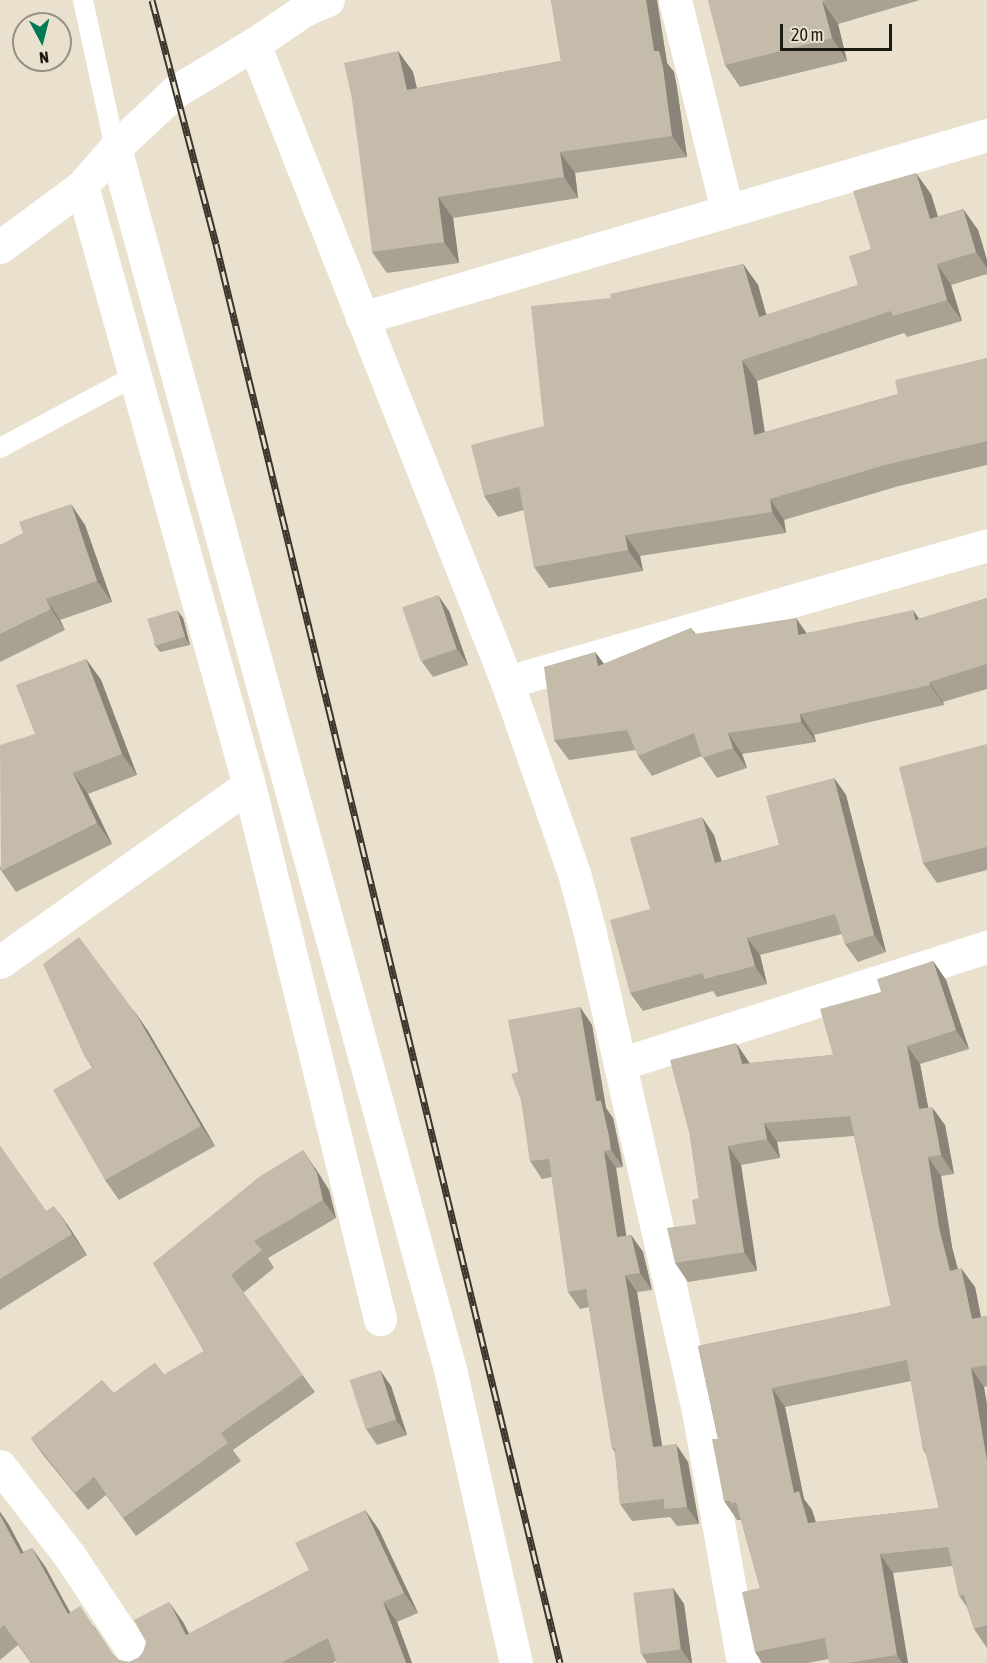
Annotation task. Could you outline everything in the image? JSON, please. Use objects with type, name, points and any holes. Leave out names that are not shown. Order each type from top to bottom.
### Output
[{"type":"street","points":[[0,247],[82,186],[115,148],[176,91],[254,44],[304,10],[328,0]]},
{"type":"street","points":[[675,0],[727,210]]},
{"type":"street","points":[[254,44],[507,682],[574,873],[589,929],[699,1415],[743,1663]]},
{"type":"street","points":[[362,318],[987,135]]},
{"type":"street","points":[[115,148],[451,1372],[516,1663]]},
{"type":"street","points":[[82,186],[249,785],[380,1320]]},
{"type":"street","points":[[507,682],[987,545]]},
{"type":"street","points":[[0,962],[249,785]]},
{"type":"street","points":[[620,1064],[987,947]]},
{"type":"street","points":[[0,1466],[69,1555],[141,1663]]},
{"type":"lane","points":[[83,0],[115,148]]},
{"type":"lane","points":[[0,448],[135,376]]},
{"type":"building","points":[[551,0],[646,0],[654,51],[659,51],[663,67],[672,136],[560,152],[564,177],[438,197],[444,242],[372,252],[352,99],[344,63],[398,51],[407,90],[561,61]]},
{"type":"building","points":[[708,0],[827,0],[822,1],[832,38],[725,65]]},
{"type":"building","points":[[916,173],[930,219],[963,209],[976,252],[937,264],[947,300],[893,316],[891,311],[742,360],[754,435],[898,394],[895,380],[987,358],[987,441],[885,465],[770,499],[772,512],[625,535],[628,550],[534,567],[519,487],[484,496],[471,445],[544,426],[531,306],[611,298],[610,294],[743,264],[759,317],[858,285],[849,256],[871,249],[853,191]]},
{"type":"building","points":[[71,504],[97,581],[46,599],[51,609],[0,634],[0,545],[23,533],[19,522]]},
{"type":"building","points":[[438,595],[457,649],[421,661],[402,607]]},
{"type":"building","points":[[987,598],[987,664],[929,682],[930,685],[800,714],[801,722],[728,733],[733,748],[702,758],[694,733],[638,756],[627,730],[554,740],[544,667],[595,652],[598,666],[691,628],[694,634],[796,618],[798,635],[913,610],[915,620]]},
{"type":"building","points":[[177,610],[185,637],[156,646],[147,619]]},
{"type":"building","points":[[86,659],[122,754],[73,773],[97,823],[1,871],[0,745],[35,734],[16,685]]},
{"type":"building","points":[[987,744],[987,847],[923,863],[899,767]]},
{"type":"building","points":[[834,778],[874,935],[845,944],[835,914],[747,938],[755,966],[704,979],[703,973],[630,993],[610,920],[650,909],[630,838],[702,817],[715,863],[779,845],[766,796]]},
{"type":"building","points":[[79,937],[134,1011],[201,1126],[105,1180],[53,1090],[93,1067],[84,1055],[43,964]]},
{"type":"building","points":[[933,961],[956,1030],[907,1046],[919,1109],[932,1107],[941,1155],[928,1157],[939,1228],[950,1271],[961,1268],[972,1319],[987,1316],[987,1365],[971,1368],[987,1461],[987,1625],[974,1629],[964,1595],[959,1596],[948,1547],[880,1554],[897,1655],[847,1663],[829,1663],[825,1638],[755,1652],[742,1592],[760,1588],[736,1502],[731,1504],[730,1501],[724,1501],[712,1439],[718,1439],[698,1346],[891,1306],[850,1116],[764,1123],[767,1139],[728,1146],[744,1252],[675,1263],[667,1228],[696,1224],[692,1200],[699,1198],[690,1136],[670,1060],[736,1043],[742,1064],[833,1055],[820,1009],[881,992],[877,979]],"holes":[[[907,1360],[923,1449],[925,1449],[939,1508],[808,1523],[799,1491],[794,1493],[772,1388]]]},
{"type":"building","points":[[580,1007],[596,1101],[601,1101],[609,1136],[611,1150],[604,1151],[617,1237],[631,1235],[640,1273],[625,1275],[653,1447],[676,1444],[687,1507],[664,1509],[664,1499],[620,1504],[615,1448],[612,1448],[586,1289],[568,1292],[549,1159],[530,1161],[521,1100],[511,1074],[518,1072],[508,1020]]},
{"type":"building","points":[[0,1146],[46,1211],[54,1206],[72,1234],[0,1279]]},
{"type":"building","points":[[303,1150],[317,1173],[323,1200],[254,1241],[262,1250],[231,1275],[303,1375],[221,1433],[228,1443],[123,1518],[94,1477],[75,1493],[31,1438],[102,1380],[114,1393],[155,1363],[163,1375],[204,1351],[153,1263],[259,1177]]},
{"type":"building","points":[[380,1370],[396,1419],[366,1429],[350,1380]]},
{"type":"building","points":[[365,1510],[404,1593],[383,1602],[406,1663],[337,1663],[328,1638],[281,1663],[32,1663],[4,1625],[0,1629],[0,1515],[21,1554],[32,1548],[68,1614],[80,1606],[112,1654],[119,1660],[129,1662],[138,1658],[146,1642],[134,1620],[169,1602],[186,1635],[309,1570],[295,1543]]},
{"type":"building","points":[[673,1588],[681,1650],[641,1654],[633,1593]]},
{"type":"railway","points":[[152,0],[216,244],[560,1663]]}]
